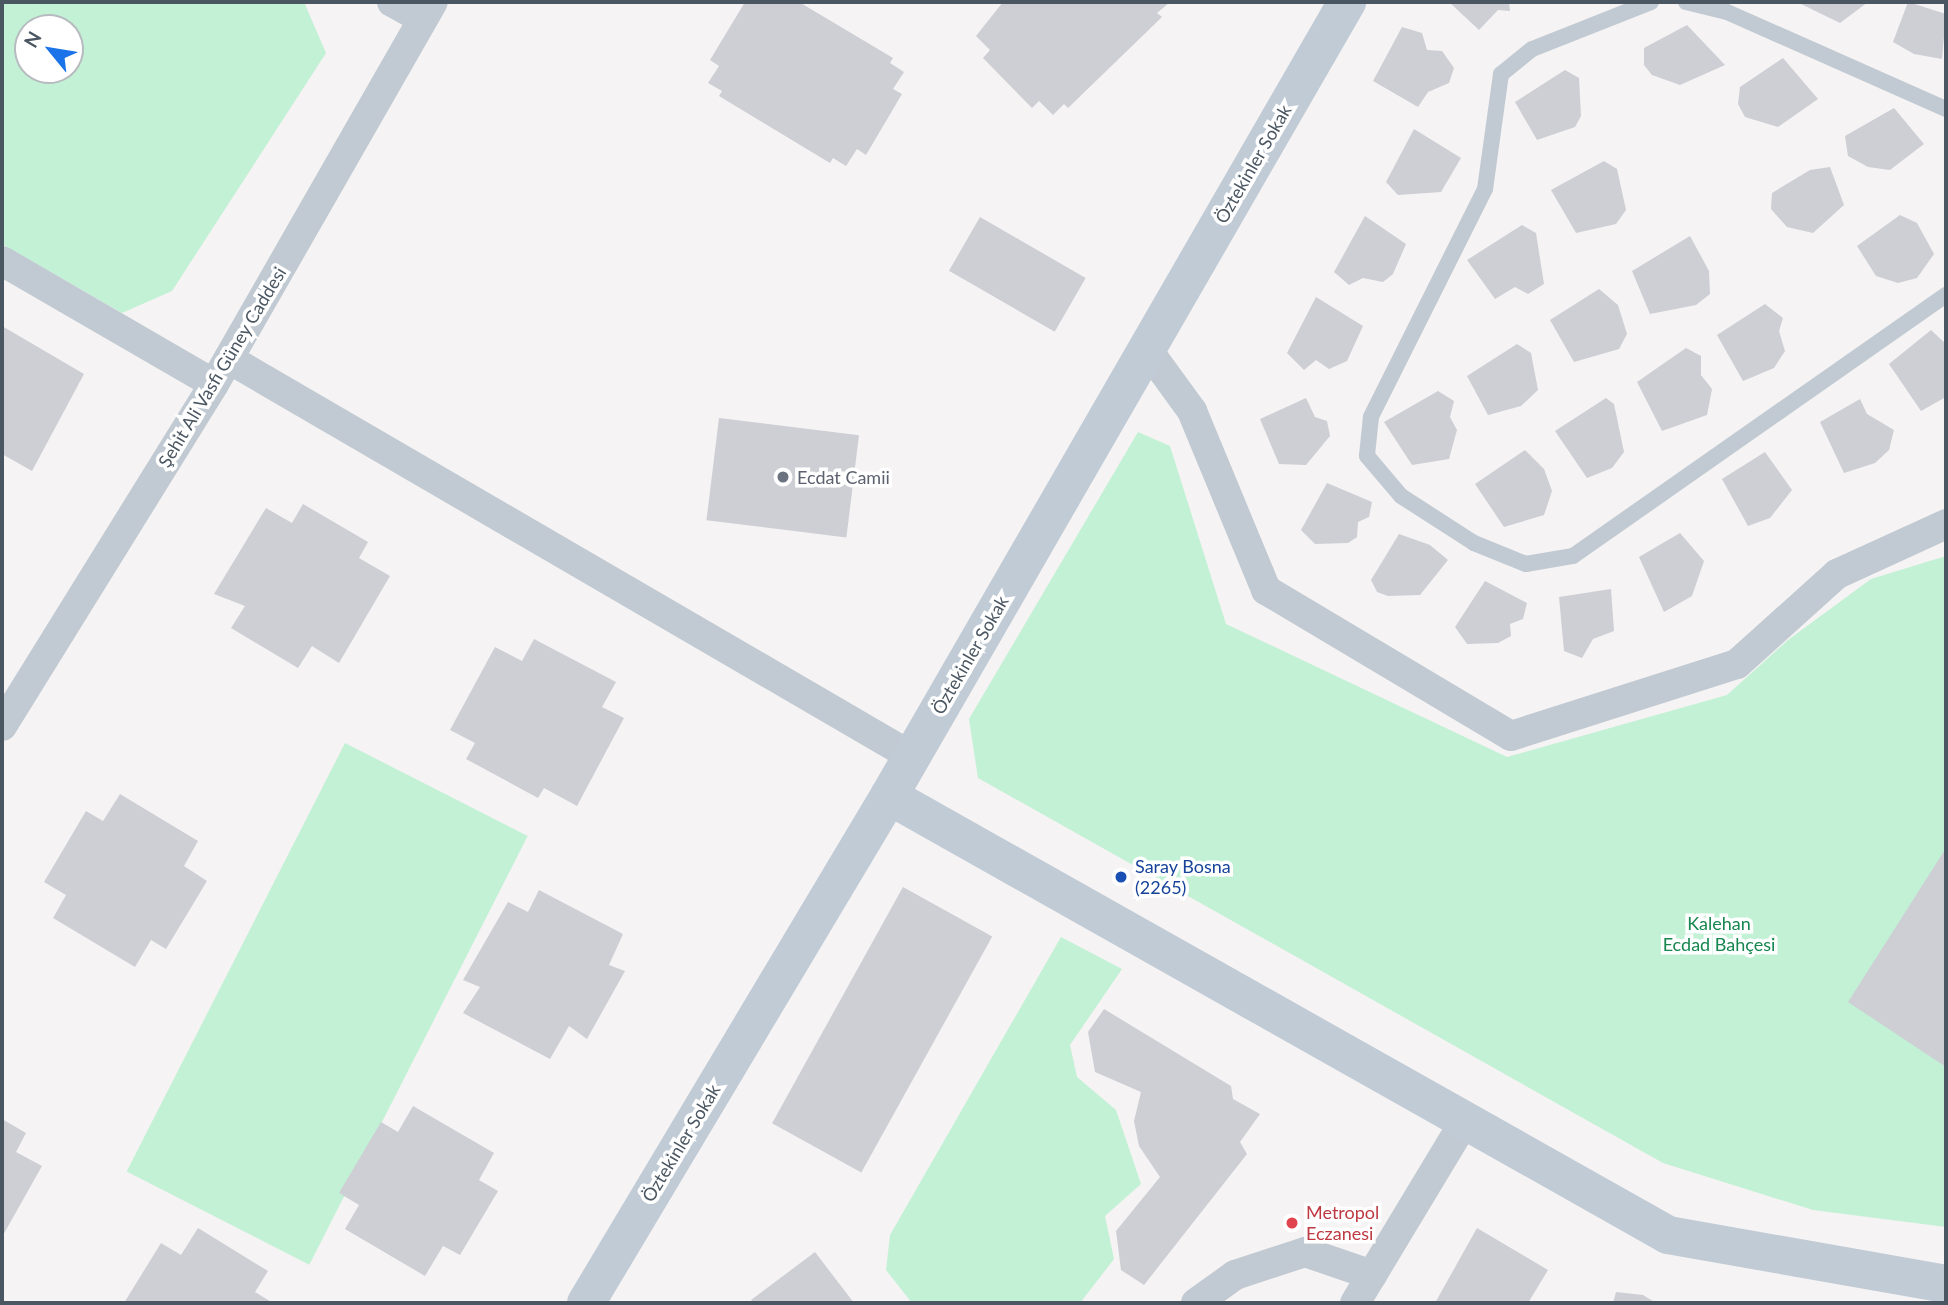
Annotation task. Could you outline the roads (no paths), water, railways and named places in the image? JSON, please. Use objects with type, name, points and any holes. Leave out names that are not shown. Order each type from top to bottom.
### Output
[{"type":"street","points":[[392,2],[428,11]]},
{"type":"street","name":"Öztekinler Sokak","points":[[586,1303],[889,796],[1347,2]]},
{"type":"street","name":"Şehit Ali Vasfi Güney Caddesi","points":[[2,726],[10,693],[222,371],[428,11]]},
{"type":"street","points":[[2,261],[222,371],[911,757]]},
{"type":"street","points":[[1147,349],[1192,411],[1266,590],[1511,736],[1737,664],[1837,574],[1946,524]]},
{"type":"street","points":[[889,796],[1668,1235],[1946,1284]]},
{"type":"street","points":[[1355,1303],[1465,1121]]},
{"type":"street","points":[[1196,1303],[1235,1275],[1305,1252],[1372,1275]]},
{"type":"lane","points":[[1651,2],[1532,48],[1501,74],[1485,189],[1371,417],[1367,456],[1401,496],[1474,543],[1526,564],[1573,556],[1946,295]]},
{"type":"lane","points":[[1686,2],[1727,12],[1946,110]]},
{"type":"place","name":"Ecdat Camii","points":[[783,477]]},
{"type":"place","name":"Saray Bosna (2265)","points":[[1121,877]]},
{"type":"place","name":"Metropol Eczanesi","points":[[1292,1223]]},
{"type":"park label","name":"Kalehan Ecdad Bahçesi","points":[[1719,934]]}]
